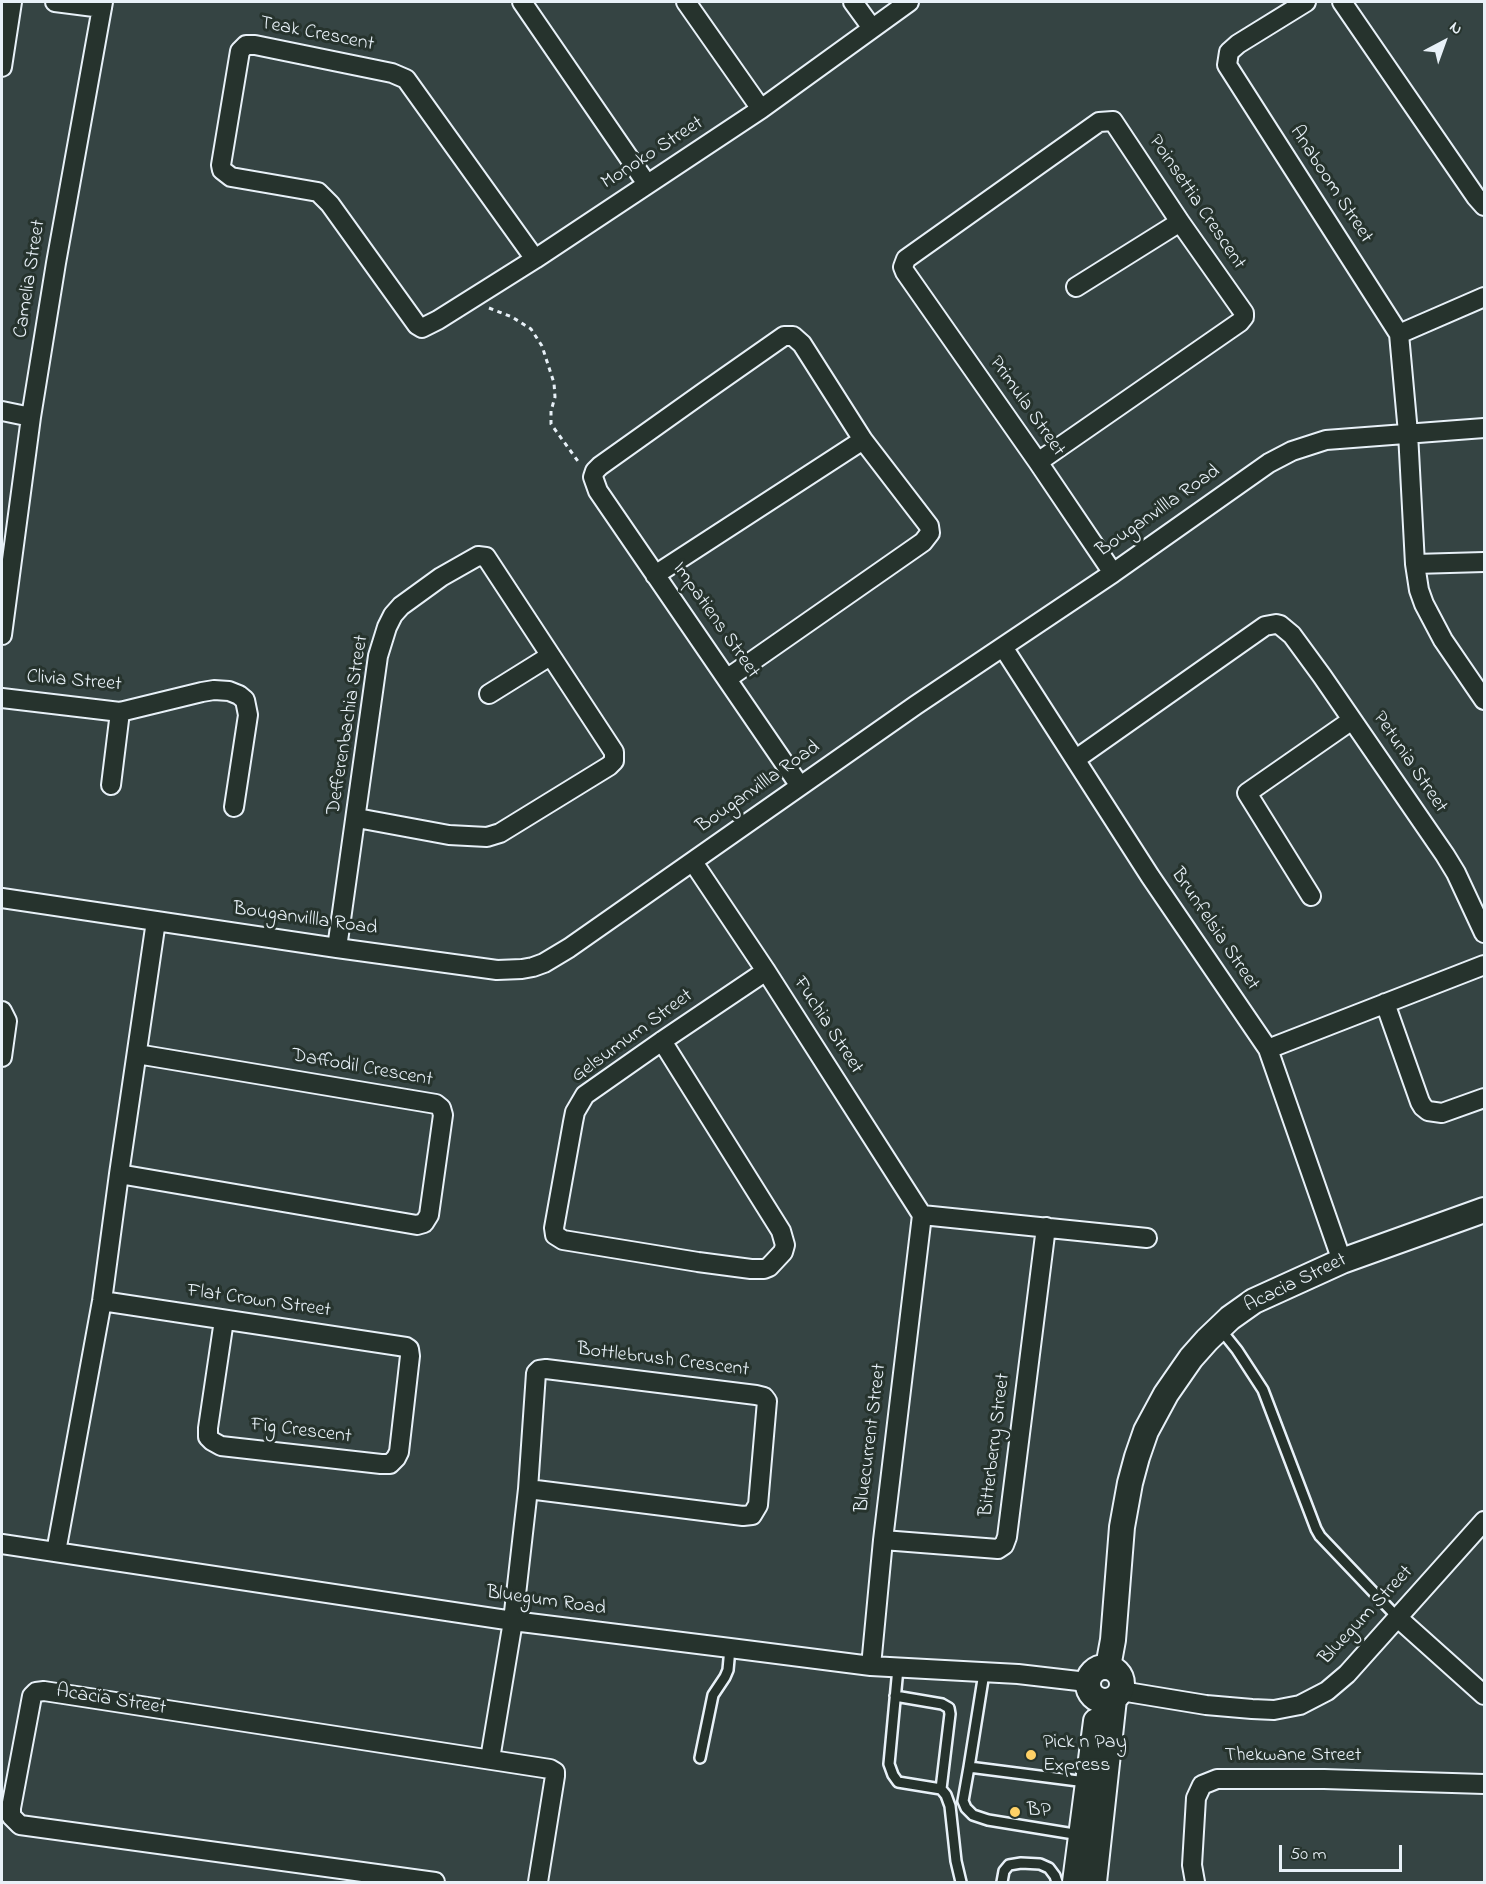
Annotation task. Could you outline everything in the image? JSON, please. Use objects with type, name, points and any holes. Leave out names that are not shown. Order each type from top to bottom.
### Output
[{"type":"street","points":[[2,66],[12,2]]},
{"type":"street","points":[[55,2],[103,5]]},
{"type":"street","points":[[522,2],[647,184]]},
{"type":"street","points":[[686,2],[761,109]]},
{"type":"street","points":[[853,2],[872,28]]},
{"type":"street","name":"Monoko Street","points":[[415,323],[418,327],[425,327],[535,259],[761,109],[909,2]]},
{"type":"street","name":"Anaboom Street","points":[[1306,2],[1238,44],[1229,52],[1227,64],[1399,334],[1408,433],[1415,564],[1419,590],[1432,622],[1485,700]]},
{"type":"street","points":[[1342,2],[1476,197],[1485,206]]},
{"type":"street","name":"Camelia Street","points":[[2,635],[31,417],[56,263],[103,5]]},
{"type":"street","name":"Teak Crescent","points":[[415,323],[330,204],[318,192],[231,177],[222,170],[240,51],[244,46],[255,45],[301,54],[392,73],[406,79],[535,259]]},
{"type":"street","name":"Poinsettia Crescent","points":[[903,267],[906,259],[1099,122],[1113,120],[1179,222],[1244,313],[1243,320],[1038,462]]},
{"type":"street","points":[[1076,287],[1179,222]]},
{"type":"street","name":"Primula Street","points":[[903,267],[1113,573]]},
{"type":"street","points":[[1399,334],[1485,297]]},
{"type":"street","points":[[594,482],[594,473],[600,466],[784,336],[793,336],[802,344],[863,440],[929,526],[930,533],[923,542],[728,678]]},
{"type":"street","points":[[2,411],[31,417]]},
{"type":"street","name":"Bouganvillla Road","points":[[2,898],[497,970],[533,967],[569,948],[916,705],[1113,573],[1269,463],[1292,451],[1326,440],[1485,428]]},
{"type":"street","points":[[655,574],[863,440]]},
{"type":"street","name":"Impatiens Street","points":[[594,482],[800,786]]},
{"type":"street","name":"Defferenbachia Street","points":[[337,948],[378,656],[393,615],[408,600],[441,577],[480,555],[488,558],[550,656]]},
{"type":"street","points":[[1415,564],[1485,562]]},
{"type":"street","name":"Petunia Street","points":[[1076,759],[1264,626],[1276,624],[1292,635],[1323,676],[1456,873],[1485,933]]},
{"type":"street","name":"Brunfelsia Street","points":[[1003,647],[1150,876],[1268,1049],[1342,1261]]},
{"type":"street","points":[[357,818],[449,835],[487,837],[505,830],[609,766],[615,758],[613,749],[550,656],[489,694]]},
{"type":"street","name":"Clivia Street","points":[[2,698],[120,712],[208,691],[229,691],[239,695],[245,700],[248,715],[234,807]]},
{"type":"street","points":[[111,785],[120,712]]},
{"type":"street","points":[[1311,896],[1247,793],[1352,720]]},
{"type":"street","name":"Fuchia Street","points":[[693,862],[766,971],[922,1215]]},
{"type":"street","points":[[56,1552],[102,1301],[156,921]]},
{"type":"street","points":[[1268,1049],[1485,965]]},
{"type":"street","name":"Gelsumum Street","points":[[662,1041],[781,1232],[784,1239],[783,1252],[769,1267],[751,1269],[563,1240],[556,1236],[554,1228],[573,1122],[580,1102],[592,1089],[662,1041],[766,971]]},
{"type":"street","points":[[1385,1002],[1423,1107],[1428,1111],[1442,1113],[1485,1098]]},
{"type":"street","points":[[2,1011],[7,1021],[2,1057]]},
{"type":"street","name":"Daffodil Crescent","points":[[119,1174],[417,1225],[426,1222],[429,1215],[442,1115],[441,1108],[436,1104],[136,1054]]},
{"type":"street","name":"Acacia Street","points":[[1105,1693],[1091,1672],[1108,1667],[1113,1640],[1122,1527],[1130,1483],[1146,1431],[1166,1394],[1191,1358],[1219,1328],[1254,1301],[1342,1261],[1485,1210]]},
{"type":"street","points":[[922,1215],[1147,1238]]},
{"type":"street","name":"Bluecurrent Street","points":[[871,1666],[883,1540],[922,1215]]},
{"type":"street","name":"Bitterberry Street","points":[[883,1540],[998,1549],[1004,1545],[1007,1537],[1046,1227]]},
{"type":"street","name":"Flat Crown Street","points":[[102,1301],[402,1346],[409,1349]]},
{"type":"street","name":"Fig Crescent","points":[[224,1320],[208,1433],[210,1440],[221,1446],[390,1464],[399,1452],[409,1349]]},
{"type":"street","name":"Bottlebrush Crescent","points":[[539,1370],[756,1395],[766,1399],[768,1404],[758,1505],[752,1515],[743,1516],[528,1489],[535,1376],[539,1370]]},
{"type":"street","points":[[490,1759],[513,1620],[528,1489]]},
{"type":"street","name":"Bluegum Street","points":[[1105,1693],[1252,1709],[1287,1708],[1312,1699],[1337,1683],[1485,1521]]},
{"type":"street","name":"Bluegum Road","points":[[2,1544],[513,1620],[730,1648],[871,1666],[1018,1674],[1105,1693]]},
{"type":"street","points":[[1398,1618],[1485,1695]]},
{"type":"street","name":"Acacia Street","points":[[435,1882],[20,1825],[11,1816],[11,1808],[32,1696],[36,1692],[44,1691],[550,1769],[555,1773],[538,1882]]},
{"type":"street","points":[[1075,1882],[1088,1782],[1105,1693]]},
{"type":"street","points":[[1094,1882],[1105,1693]]},
{"type":"street","name":"Thekwane Street","points":[[1195,1882],[1192,1865],[1196,1798],[1202,1785],[1217,1779],[1324,1779],[1485,1784]]},
{"type":"lane","points":[[1219,1328],[1238,1350],[1263,1390],[1320,1536],[1398,1618]]},
{"type":"lane","points":[[700,1758],[713,1695],[728,1670],[730,1648]]},
{"type":"lane","points":[[898,1668],[889,1764],[898,1782],[940,1789],[946,1795],[950,1806],[956,1861],[961,1882]]},
{"type":"lane","points":[[984,1673],[963,1801],[966,1808],[973,1815],[998,1822],[1082,1835]]},
{"type":"lane","points":[[895,1696],[942,1704],[949,1708],[940,1789]]},
{"type":"lane","points":[[969,1767],[1088,1782]]},
{"type":"lane","points":[[1002,1882],[1004,1871],[1010,1865],[1021,1863],[1040,1864],[1048,1868],[1056,1876],[1057,1882]]},
{"type":"path","points":[[463,304],[497,311],[531,329],[542,346],[554,384],[555,397],[551,411],[551,424],[594,482]]},
{"type":"place","name":"Pick n Pay Express","points":[[1031,1755]]},
{"type":"place","name":"BP","points":[[1015,1812]]}]
